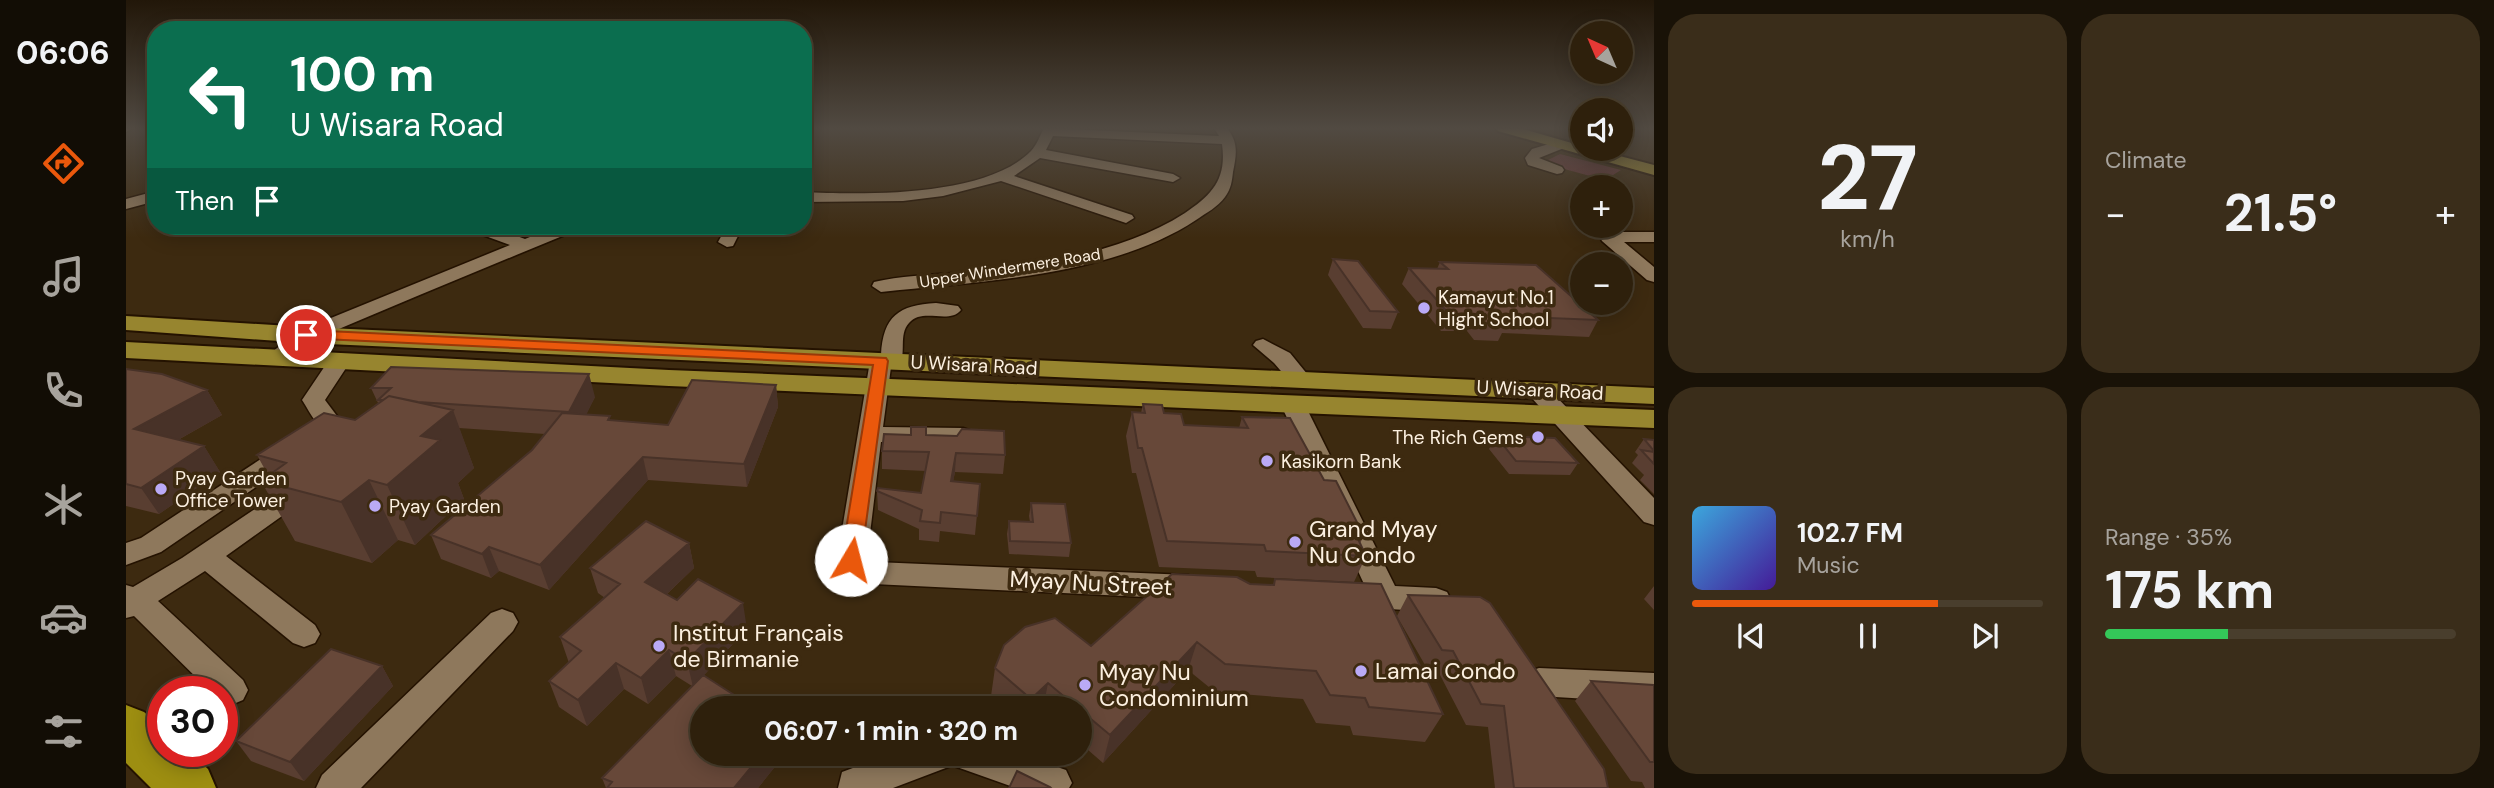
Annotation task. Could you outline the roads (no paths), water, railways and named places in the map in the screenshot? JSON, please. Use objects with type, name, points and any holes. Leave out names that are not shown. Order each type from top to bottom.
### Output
[{"type":"highway","points":[[126,728],[189,788]]},
{"type":"main road","points":[[1634,165],[1654,170]]},
{"type":"main road","name":"U Wisara Road","points":[[126,323],[306,335],[684,352],[883,370],[1106,384],[1538,390],[1654,396]]},
{"type":"main road","points":[[476,369],[497,343]]},
{"type":"main road","name":"U Wisara Road","points":[[126,350],[669,378],[883,370]]},
{"type":"main road","points":[[669,378],[684,352]]},
{"type":"main road","name":"U Wisara Road","points":[[1301,388],[1324,407],[1654,419]]},
{"type":"street","points":[[812,197],[842,199],[935,192],[1001,176],[1024,165]]},
{"type":"street","points":[[1102,165],[1173,178]]},
{"type":"street","name":"Upper Windermere Road","points":[[881,286],[1016,270],[1100,255],[1148,240],[1175,227],[1217,196],[1222,190],[1228,165]]},
{"type":"street","points":[[1542,165],[1557,170]]},
{"type":"street","points":[[1001,176],[1126,218]]},
{"type":"street","points":[[126,195],[147,189]]},
{"type":"street","points":[[126,204],[147,198]]},
{"type":"street","points":[[500,235],[526,244]]},
{"type":"street","points":[[274,359],[306,335],[548,235]]},
{"type":"street","points":[[727,242],[730,235]]},
{"type":"street","points":[[1654,237],[1608,237],[1654,276]]},
{"type":"street","points":[[1100,255],[1118,271]]},
{"type":"street","name":"Myay Nu Street","points":[[951,310],[919,308],[908,312],[894,331],[868,434],[851,560],[857,567],[873,573],[1219,589]]},
{"type":"street","points":[[1263,345],[1282,358],[1301,388],[1385,596]]},
{"type":"street","points":[[339,362],[313,400],[334,428],[350,433],[359,443]]},
{"type":"street","points":[[1538,390],[1559,416],[1654,515]]},
{"type":"street","points":[[126,554],[151,545],[269,463],[334,428]]},
{"type":"street","points":[[868,434],[963,436]]},
{"type":"street","points":[[215,676],[130,601],[206,556],[327,473]]},
{"type":"street","points":[[206,556],[304,634]]},
{"type":"street","points":[[1330,594],[1463,601]]},
{"type":"street","points":[[335,788],[502,622]]},
{"type":"street","points":[[1562,718],[1532,671],[1654,688]]},
{"type":"street","points":[[854,787],[907,766]]},
{"type":"street","points":[[1003,766],[1053,783]]},
{"type":"place","name":"Kamayut No.1 Hight School","points":[[1424,308]]},
{"type":"place","name":"The Rich Gems","points":[[1538,437]]},
{"type":"place","name":"Kasikorn Bank","points":[[1267,461]]},
{"type":"place","name":"Pyay Garden Office Tower","points":[[161,489]]},
{"type":"place","name":"Pyay Garden","points":[[375,506]]},
{"type":"place","name":"Grand Myay Nu Condo","points":[[1295,542]]},
{"type":"place","name":"Institut Français de Birmanie","points":[[659,646]]},
{"type":"place","name":"Lamai Condo","points":[[1361,671]]},
{"type":"place","name":"Myay Nu Condominium","points":[[1085,685]]}]
